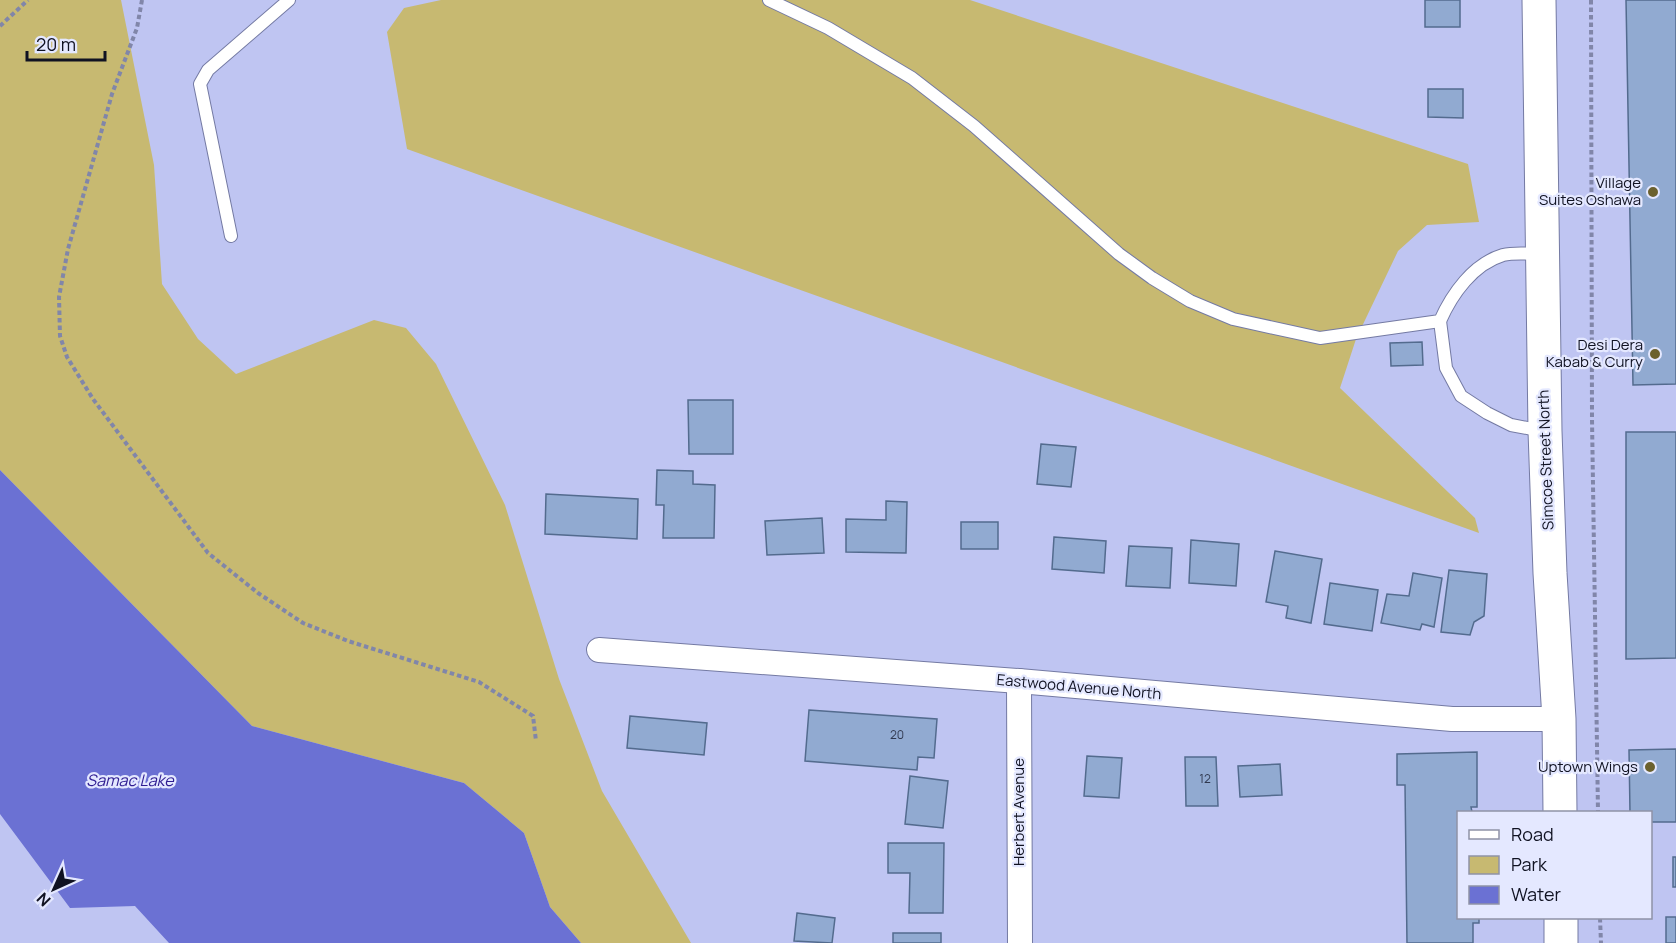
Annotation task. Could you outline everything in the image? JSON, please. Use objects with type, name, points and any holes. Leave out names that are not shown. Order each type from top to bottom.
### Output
[{"type":"main road","name":"Simcoe Street North","points":[[1539,0],[1545,431],[1550,573],[1559,719],[1560,811]]},
{"type":"main road","points":[[1561,919],[1561,943]]},
{"type":"street","name":"Eastwood Avenue North","points":[[599,650],[1018,681],[1452,719],[1559,719]]},
{"type":"street","name":"Herbert Avenue","points":[[1018,681],[1020,943]]},
{"type":"lane","points":[[231,236],[200,84],[208,70],[289,0]]},
{"type":"lane","points":[[769,0],[828,28],[912,78],[974,126],[1119,254],[1190,301],[1233,319],[1320,338],[1440,321]]},
{"type":"lane","points":[[1541,254],[1506,254],[1469,274],[1448,304],[1440,321],[1446,368],[1461,396],[1511,425],[1545,431]]},
{"type":"path","points":[[0,26],[28,0]]},
{"type":"path","points":[[142,0],[137,28],[112,94],[68,249],[59,297],[60,336],[67,357],[93,399],[208,553],[258,593],[303,622],[348,641],[479,682],[533,716],[537,741]]},
{"type":"path","points":[[1591,0],[1592,419],[1598,811]]},
{"type":"path","points":[[1600,919],[1601,943]]},
{"type":"green space","points":[[0,0],[121,0],[154,165],[162,284],[198,339],[236,374],[374,320],[406,328],[436,364],[505,505],[559,679],[602,791],[691,943],[581,943],[550,907],[524,833],[464,783],[252,726],[0,470]]},
{"type":"green space","points":[[441,0],[970,0],[1468,164],[1479,222],[1427,225],[1398,251],[1356,339],[1340,388],[1475,518],[1479,533],[407,149],[387,32],[404,8]]},
{"type":"water","name":"Samac Lake","points":[[0,470],[252,726],[464,783],[524,833],[550,907],[581,943],[169,943],[135,906],[70,908],[0,814]]},
{"type":"building","points":[[1425,0],[1460,0],[1460,27],[1425,27]]},
{"type":"building","name":"Village Suites Oshawa","points":[[1626,0],[1676,0],[1676,384],[1633,385]]},
{"type":"building","points":[[1428,89],[1463,89],[1463,118],[1428,117]]},
{"type":"building","points":[[1422,342],[1423,365],[1391,366],[1390,343]]},
{"type":"building","points":[[688,400],[733,400],[733,454],[689,454]]},
{"type":"building","points":[[1626,432],[1676,432],[1676,658],[1626,659]]},
{"type":"building","points":[[1041,444],[1076,447],[1071,487],[1037,484]]},
{"type":"building","points":[[657,470],[693,471],[693,484],[715,485],[714,538],[663,538],[664,505],[656,505]]},
{"type":"building","points":[[546,494],[638,499],[637,539],[545,534]]},
{"type":"building","points":[[886,501],[907,502],[906,553],[846,552],[846,519],[886,520]]},
{"type":"building","points":[[822,518],[824,553],[767,555],[765,521]]},
{"type":"building","points":[[961,522],[998,522],[998,549],[961,549]]},
{"type":"building","points":[[1054,537],[1106,541],[1104,573],[1052,569]]},
{"type":"building","points":[[1191,540],[1239,544],[1236,586],[1189,583]]},
{"type":"building","points":[[1129,546],[1172,548],[1170,588],[1126,586]]},
{"type":"building","points":[[1275,551],[1322,559],[1311,623],[1286,618],[1288,606],[1266,602]]},
{"type":"building","points":[[1449,570],[1487,574],[1484,616],[1474,622],[1470,635],[1441,632]]},
{"type":"building","points":[[1413,573],[1442,578],[1434,627],[1422,624],[1420,630],[1381,623],[1387,594],[1409,596]]},
{"type":"building","points":[[1330,583],[1378,590],[1372,631],[1324,624]]},
{"type":"building","points":[[809,710],[937,719],[934,758],[918,757],[917,770],[805,761]]},
{"type":"building","points":[[630,716],[707,723],[704,755],[627,748]]},
{"type":"building","points":[[1676,749],[1676,822],[1652,822],[1652,811],[1630,811],[1629,750]]},
{"type":"building","points":[[1477,752],[1477,807],[1471,807],[1472,811],[1457,811],[1457,919],[1479,919],[1479,923],[1473,923],[1473,943],[1407,943],[1405,785],[1397,785],[1397,754]]},
{"type":"building","points":[[1087,756],[1122,758],[1119,798],[1084,796]]},
{"type":"building","points":[[1185,757],[1216,757],[1218,806],[1186,806]]},
{"type":"building","points":[[1280,764],[1282,795],[1240,797],[1238,766]]},
{"type":"building","points":[[910,776],[948,781],[943,828],[905,824]]},
{"type":"building","points":[[888,843],[944,843],[943,913],[909,913],[910,873],[888,873]]},
{"type":"building","points":[[1673,857],[1676,857],[1676,887],[1673,887]]},
{"type":"building","points":[[797,913],[835,918],[832,943],[794,941]]},
{"type":"building","points":[[1666,917],[1676,917],[1676,943],[1666,943]]},
{"type":"building","points":[[893,933],[941,933],[941,943],[893,943]]},
{"type":"place","name":"Village Suites Oshawa","points":[[1653,192]]},
{"type":"place","name":"Desi Dera Kabab & Curry","points":[[1655,354]]},
{"type":"place","name":"Uptown Wings","points":[[1650,767]]}]
